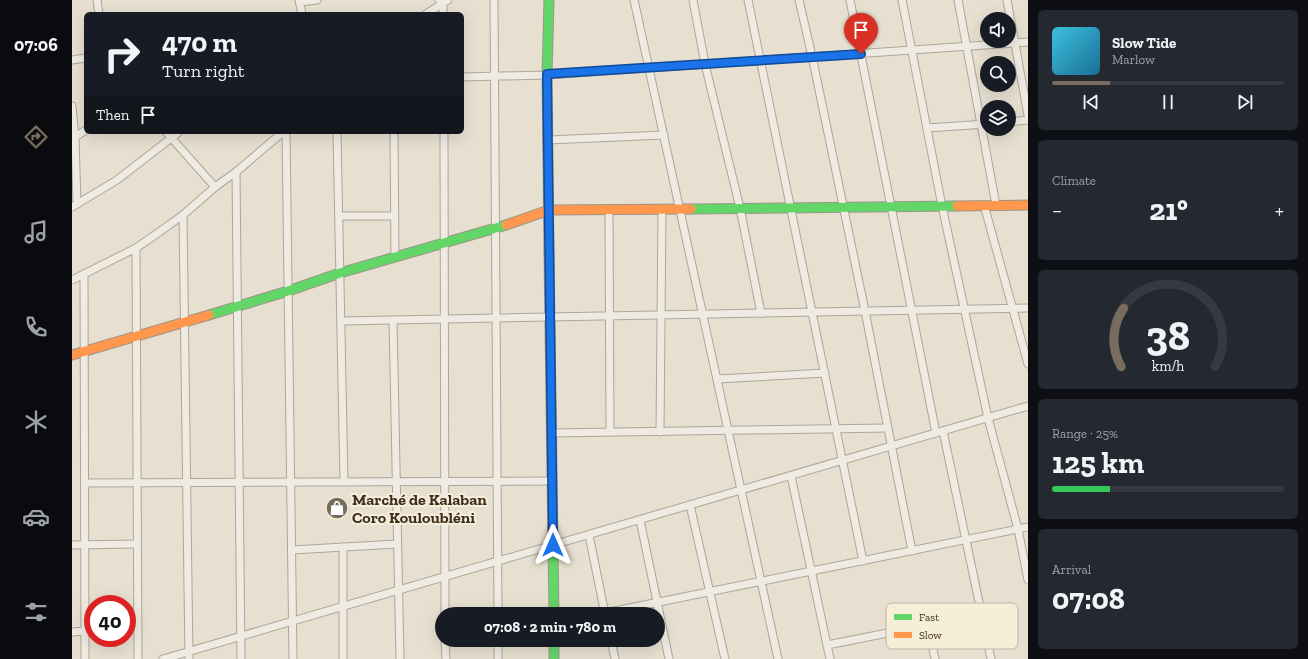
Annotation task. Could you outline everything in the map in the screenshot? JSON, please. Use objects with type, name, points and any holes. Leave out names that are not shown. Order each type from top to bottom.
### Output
[{"type":"street","points":[[97,0],[99,12]]},
{"type":"street","points":[[302,12],[300,1],[317,0]]},
{"type":"street","points":[[494,0],[498,607]]},
{"type":"street","points":[[549,0],[547,74],[554,607]]},
{"type":"street","points":[[634,0],[778,659]]},
{"type":"street","points":[[693,0],[705,64],[740,208],[761,313]]},
{"type":"street","points":[[748,0],[863,561]]},
{"type":"street","points":[[799,0],[865,311],[912,551]]},
{"type":"street","points":[[850,0],[912,310],[966,540],[979,603]]},
{"type":"street","points":[[902,0],[942,206],[988,418],[1018,529],[1028,580]]},
{"type":"street","points":[[958,0],[966,46],[980,107]]},
{"type":"street","points":[[1007,0],[1009,12]]},
{"type":"street","points":[[429,12],[444,1]]},
{"type":"street","points":[[443,12],[444,1]]},
{"type":"street","points":[[1016,43],[1028,42]]},
{"type":"street","points":[[464,76],[547,74],[649,68],[980,45]]},
{"type":"street","points":[[1016,48],[1028,115]]},
{"type":"street","points":[[72,60],[84,58]]},
{"type":"street","points":[[72,106],[75,137],[75,206]]},
{"type":"street","points":[[1016,121],[1028,120]]},
{"type":"street","points":[[927,128],[980,124]]},
{"type":"street","points":[[75,137],[84,131]]},
{"type":"street","points":[[168,134],[215,187]]},
{"type":"street","points":[[75,206],[117,180],[177,134]]},
{"type":"street","points":[[72,280],[136,248],[182,215],[281,134]]},
{"type":"street","points":[[286,134],[293,659]]},
{"type":"street","points":[[337,134],[344,482]]},
{"type":"street","points":[[394,134],[395,257]]},
{"type":"street","points":[[444,134],[445,607]]},
{"type":"street","points":[[548,140],[664,135]]},
{"type":"street","points":[[986,136],[996,205]]},
{"type":"street","points":[[236,172],[241,659]]},
{"type":"street","points":[[72,355],[84,350],[288,291],[340,273],[496,229],[549,210],[1028,205]]},
{"type":"street","points":[[984,206],[1028,364]]},
{"type":"street","points":[[610,209],[610,432]]},
{"type":"street","points":[[660,432],[662,209]]},
{"type":"street","points":[[182,215],[189,655]]},
{"type":"street","points":[[339,216],[394,216]]},
{"type":"street","points":[[136,248],[138,659]]},
{"type":"street","points":[[84,274],[85,595]]},
{"type":"street","points":[[341,321],[1028,308]]},
{"type":"street","points":[[393,320],[400,659]]},
{"type":"street","points":[[717,379],[825,373]]},
{"type":"street","points":[[164,659],[189,655],[241,636],[1028,406]]},
{"type":"street","points":[[552,433],[836,430],[888,428]]},
{"type":"street","points":[[791,476],[830,659]]},
{"type":"street","points":[[85,482],[552,481]]},
{"type":"street","points":[[690,505],[726,659]]},
{"type":"street","points":[[640,520],[669,659]]},
{"type":"street","points":[[634,607],[1028,527]]},
{"type":"street","points":[[589,535],[602,607]]},
{"type":"street","points":[[72,545],[137,544]]},
{"type":"street","points":[[292,550],[398,544]]},
{"type":"street","points":[[343,547],[343,659]]},
{"type":"street","points":[[72,632],[84,631]]},
{"type":"street","points":[[827,645],[886,633]]},
{"type":"street","points":[[85,647],[85,659]]},
{"type":"street","points":[[446,647],[446,659]]},
{"type":"street","points":[[498,647],[498,659]]},
{"type":"street","points":[[554,647],[554,659]]},
{"type":"street","points":[[612,647],[615,659]]},
{"type":"street","points":[[932,649],[934,659]]},
{"type":"street","points":[[989,649],[991,659]]},
{"type":"traffic: fast","points":[[549,0],[547,75],[549,253]]},
{"type":"traffic: fast","points":[[691,209],[957,206]]},
{"type":"traffic: fast","points":[[209,315],[288,291],[340,273],[506,225]]},
{"type":"traffic: fast","points":[[552,475],[554,607]]},
{"type":"traffic: fast","points":[[554,647],[554,659]]},
{"type":"traffic: slow","points":[[957,206],[1028,205]]},
{"type":"traffic: slow","points":[[506,225],[549,210],[691,209]]},
{"type":"traffic: slow","points":[[549,253],[552,475]]},
{"type":"traffic: slow","points":[[72,355],[209,315]]},
{"type":"place","name":"Marché de Kalaban Coro Kouloubléni","points":[[337,508]]},
{"type":"route","points":[[553,545],[547,74],[861,54]]}]
